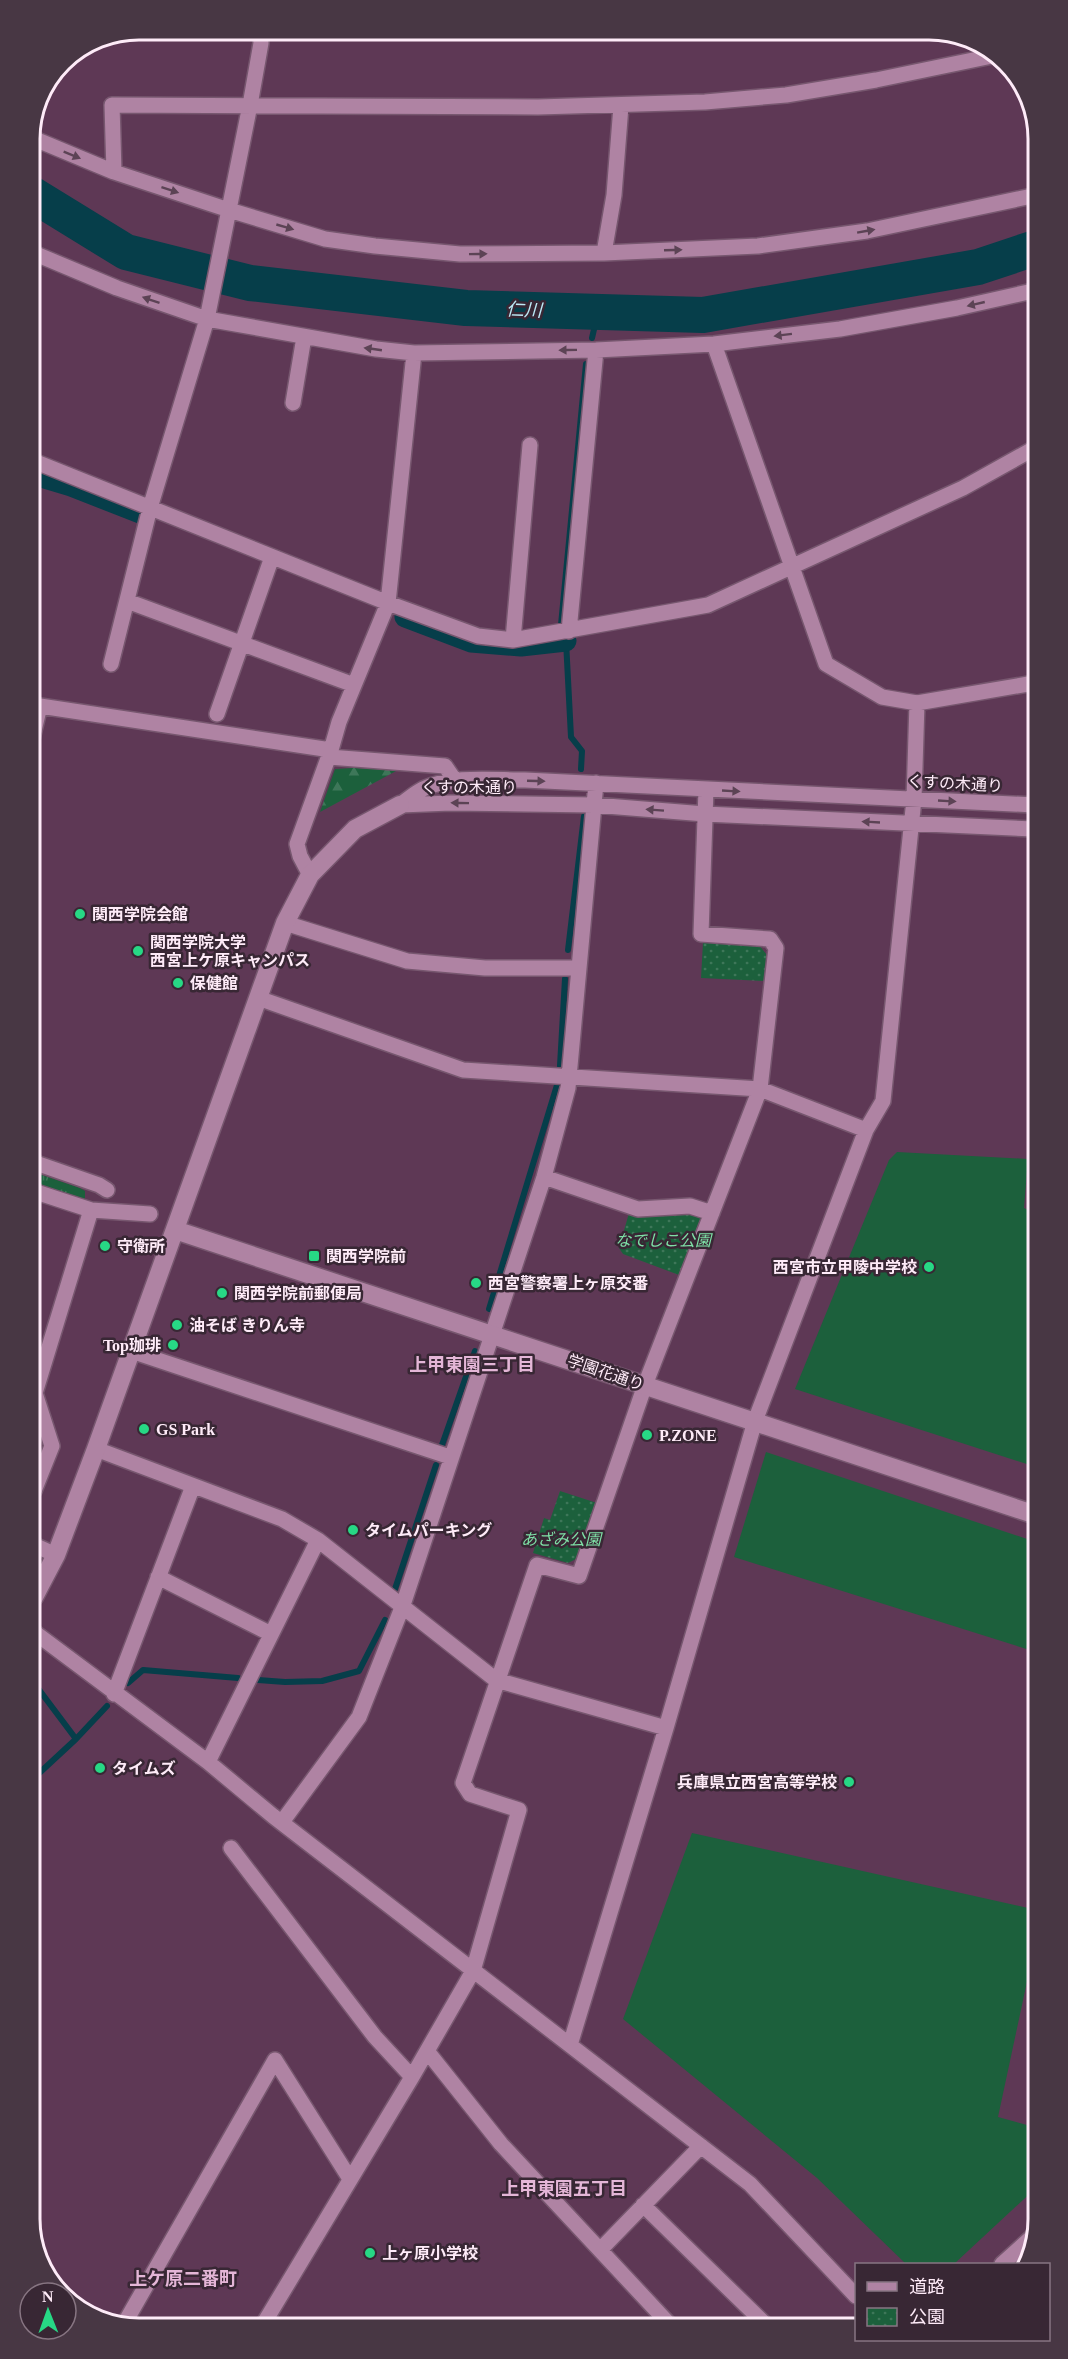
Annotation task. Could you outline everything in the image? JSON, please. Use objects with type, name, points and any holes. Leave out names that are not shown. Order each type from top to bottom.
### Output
[{"type":"street","points":[[111,663],[150,508],[207,319],[261,40]]},
{"type":"street","points":[[114,172],[112,105],[527,107],[705,102],[786,95],[898,76],[984,58]]},
{"type":"street","points":[[604,252],[614,195],[621,106]]},
{"type":"street","points":[[41,142],[114,172],[229,210],[325,238],[375,246],[460,254],[604,252],[758,246],[867,231],[1028,197]]},
{"type":"street","points":[[41,256],[117,288],[207,319],[376,349],[414,352],[596,350],[714,344],[840,329],[957,308],[1028,292]]},
{"type":"street","points":[[293,403],[304,337]]},
{"type":"street","points":[[714,344],[826,664],[882,697],[917,703],[1028,684]]},
{"type":"street","points":[[568,631],[596,350]]},
{"type":"street","points":[[310,875],[300,856],[297,844],[339,722],[388,603],[414,352]]},
{"type":"street","points":[[513,640],[530,445]]},
{"type":"street","points":[[41,464],[388,603],[478,636],[513,640],[708,605],[963,488],[1028,452]]},
{"type":"street","points":[[217,714],[272,557]]},
{"type":"street","points":[[127,601],[354,685]]},
{"type":"street","points":[[570,2044],[666,1728],[755,1421],[866,1130],[883,1101],[914,799],[917,703]]},
{"type":"street","points":[[41,706],[330,753],[445,766],[456,782]]},
{"type":"street","name":"くすの木通り","points":[[400,805],[422,790],[441,783],[525,780],[1028,805]]},
{"type":"street","points":[[282,1822],[359,1717],[402,1605],[544,1176],[568,1088],[596,783]]},
{"type":"street","points":[[267,2318],[473,1971],[519,1810],[470,1794],[463,1783],[496,1680],[537,1565],[579,1576],[645,1385],[760,1089],[776,948],[770,939],[701,934],[706,789]]},
{"type":"street","name":"くすの木通り","points":[[400,805],[451,803],[594,805],[705,814],[1028,829]]},
{"type":"street","points":[[40,1585],[56,1555],[96,1449],[285,922],[310,875],[355,829],[400,805]]},
{"type":"street","points":[[285,922],[407,961],[485,968],[579,968]]},
{"type":"street","points":[[258,998],[463,1070],[760,1089],[866,1130]]},
{"type":"street","points":[[41,1165],[99,1185],[107,1190]]},
{"type":"street","points":[[544,1176],[638,1209],[690,1206],[712,1213]]},
{"type":"street","points":[[40,1193],[91,1210],[150,1214]]},
{"type":"street","points":[[40,1375],[91,1210]]},
{"type":"street","name":"学園花通り","points":[[175,1230],[492,1333],[1028,1512]]},
{"type":"street","points":[[131,1351],[450,1457]]},
{"type":"street","points":[[40,1410],[52,1446],[40,1475]]},
{"type":"street","points":[[96,1449],[282,1519],[318,1540],[496,1680],[666,1728]]},
{"type":"street","points":[[114,1694],[193,1486]]},
{"type":"street","points":[[208,1762],[318,1540]]},
{"type":"street","points":[[40,1548],[56,1555]]},
{"type":"street","points":[[159,1577],[272,1634]]},
{"type":"street","points":[[40,1637],[208,1762],[473,1971],[750,2184],[855,2295]]},
{"type":"street","points":[[231,1848],[375,2037],[412,2077]]},
{"type":"street","points":[[427,2051],[501,2144],[663,2318]]},
{"type":"street","points":[[128,2318],[275,2060],[350,2179]]},
{"type":"street","points":[[600,2250],[701,2146]]},
{"type":"street","points":[[643,2205],[759,2318]]},
{"type":"street","points":[[1004,2263],[1025,2243]]},
{"type":"green space","points":[[335,769],[398,770],[320,812]]},
{"type":"green space","points":[[703,942],[759,945],[767,955],[766,981],[701,978]]},
{"type":"green space","points":[[897,1152],[1028,1159],[1024,1208],[1028,1210],[1028,1464],[795,1389],[889,1160]]},
{"type":"green space","points":[[41,1175],[85,1191],[85,1198],[82,1201],[40,1188]]},
{"type":"green space","name":"なでしこ公園","points":[[687,1212],[701,1218],[679,1275],[623,1254],[619,1248],[629,1213]]},
{"type":"green space","points":[[766,1452],[1028,1539],[1028,1649],[734,1557]]},
{"type":"green space","name":"あざみ公園","points":[[560,1491],[597,1503],[578,1558],[568,1563],[533,1553],[544,1518],[550,1520]]},
{"type":"green space","points":[[692,1833],[1028,1908],[1028,1977],[998,2117],[1028,2125],[1028,2195],[955,2263],[905,2263],[817,2178],[623,2019]]},
{"type":"waterway","name":"仁川","points":[[41,200],[126,252],[250,283],[466,308],[703,315],[978,267],[1028,250]]},
{"type":"waterway","points":[[592,338],[598,312]]},
{"type":"waterway","points":[[561,625],[586,364]]},
{"type":"waterway","points":[[41,477],[71,486],[140,513]]},
{"type":"waterway","points":[[405,617],[471,642],[521,646],[566,641]]},
{"type":"waterway","points":[[566,641],[571,737],[582,751],[581,769]]},
{"type":"waterway","points":[[568,950],[584,816]]},
{"type":"waterway","points":[[560,1066],[565,979]]},
{"type":"waterway","points":[[489,1309],[557,1085]]},
{"type":"waterway","points":[[442,1445],[475,1351]]},
{"type":"waterway","points":[[395,1589],[436,1465]]},
{"type":"waterway","points":[[258,1680],[322,1681],[359,1671],[385,1620]]},
{"type":"waterway","points":[[128,1683],[143,1670],[238,1678]]},
{"type":"waterway","points":[[40,1691],[76,1739],[107,1706]]},
{"type":"waterway","points":[[40,1772],[76,1739]]},
{"type":"place","name":"関西学院会館","points":[[80,914]]},
{"type":"place","name":"関西学院大学 西宮上ケ原キャンパス","points":[[138,951]]},
{"type":"place","name":"保健館","points":[[178,983]]},
{"type":"place","name":"守衛所","points":[[105,1246]]},
{"type":"place","name":"関西学院前","points":[[314,1256]]},
{"type":"place","name":"西宮市立甲陵中学校","points":[[929,1267]]},
{"type":"place","name":"西宮警察署上ヶ原交番","points":[[476,1283]]},
{"type":"place","name":"関西学院前郵便局","points":[[222,1293]]},
{"type":"place","name":"油そば きりん寺","points":[[177,1325]]},
{"type":"place","name":"Top珈琲","points":[[173,1345]]},
{"type":"place","name":"GS Park","points":[[144,1429]]},
{"type":"place","name":"P.ZONE","points":[[647,1435]]},
{"type":"place","name":"タイムパーキング","points":[[353,1530]]},
{"type":"place","name":"タイムズ","points":[[100,1768]]},
{"type":"place","name":"兵庫県立西宮高等学校","points":[[849,1782]]},
{"type":"place","name":"上ヶ原小学校","points":[[370,2253]]},
{"type":"district","name":"上甲東園三丁目","points":[[472,1365]]},
{"type":"district","name":"上甲東園五丁目","points":[[564,2189]]},
{"type":"district","name":"上ケ原二番町","points":[[183,2279]]}]
